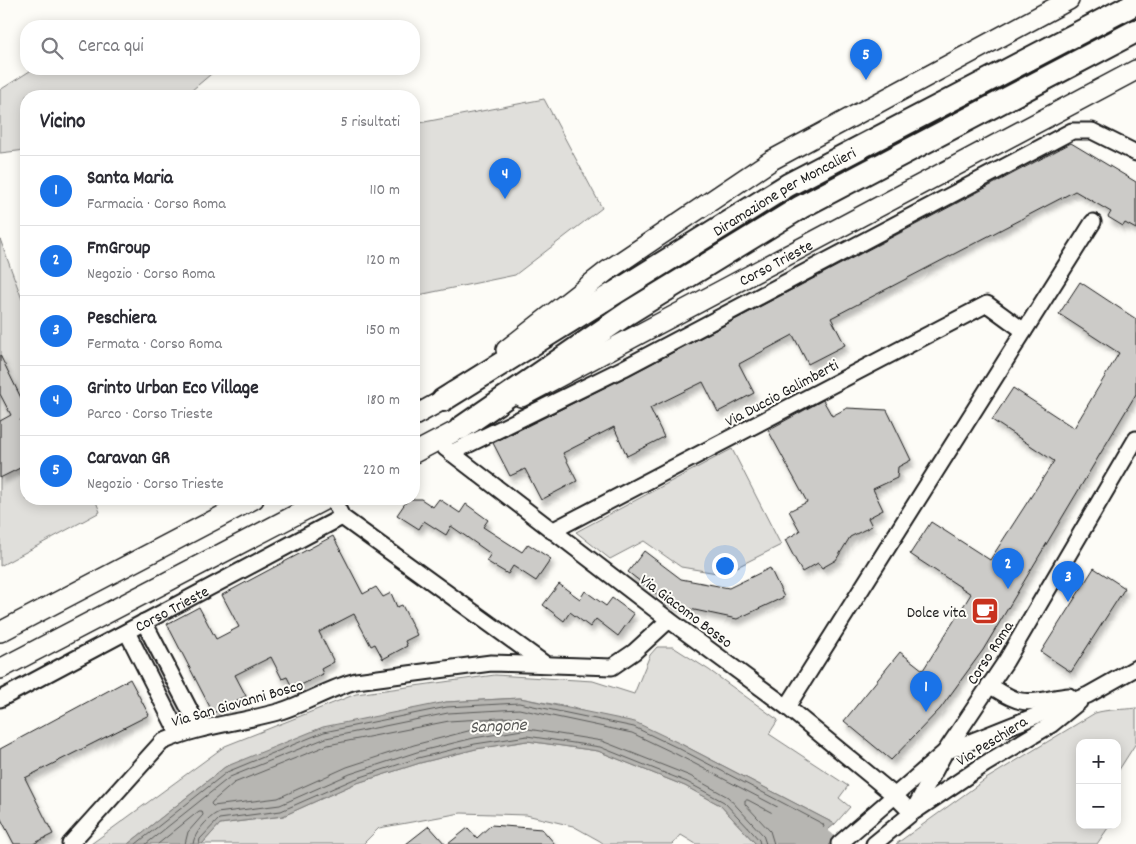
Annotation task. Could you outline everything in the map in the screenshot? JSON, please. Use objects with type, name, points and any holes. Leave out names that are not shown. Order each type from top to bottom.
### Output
[{"type":"highway","name":"Diramazione per Moncalieri","points":[[443,400],[788,185],[1132,5]]},
{"type":"highway","name":"Diramazione per Moncalieri","points":[[461,428],[628,312],[800,207],[1136,31]]},
{"type":"main road","points":[[420,413],[443,400],[607,271],[772,160],[1069,0]]},
{"type":"main road","name":"Corso Trieste","points":[[420,450],[1136,70]]},
{"type":"main road","points":[[0,632],[243,505]]},
{"type":"main road","name":"Corso Trieste","points":[[0,669],[314,505]]},
{"type":"street","points":[[451,453],[624,368],[1072,131],[1092,131],[1136,154]]},
{"type":"street","points":[[788,707],[1093,222]]},
{"type":"street","name":"Via Duccio Galimberti","points":[[552,531],[987,304],[1024,331]]},
{"type":"street","name":"Corso Roma","points":[[873,844],[912,813],[945,752],[1016,644],[1136,439]]},
{"type":"street","name":"Via Giacomo Bosso","points":[[436,442],[669,620],[788,707],[894,794],[912,813]]},
{"type":"street","points":[[335,505],[342,517],[545,664]]},
{"type":"street","name":"Corso Trieste","points":[[0,699],[342,517]]},
{"type":"street","name":"Via San Giovanni Bosco","points":[[70,844],[162,742],[179,735],[199,728],[280,711],[356,681],[491,663],[612,667],[634,652],[669,620]]},
{"type":"street","points":[[144,622],[199,728]]},
{"type":"street","points":[[127,632],[179,735]]},
{"type":"street","name":"Via Peschiera","points":[[945,752],[1088,695],[1136,668]]},
{"type":"street","name":"Via Peschiera","points":[[989,685],[1020,701],[1029,702],[1056,696],[1088,695]]},
{"type":"street","name":"Via Peschiera","points":[[912,813],[971,773],[1052,724],[1088,695]]},
{"type":"street","name":"Corso Roma","points":[[839,844],[894,794],[945,752]]},
{"type":"street","points":[[873,844],[876,836],[893,818],[896,811],[894,794]]},
{"type":"shaded area","points":[[24,75],[210,75],[192,90],[20,90],[20,151],[0,153],[0,90]]},
{"type":"shaded area","points":[[544,99],[602,208],[515,275],[420,295],[420,123]]},
{"type":"shaded area","points":[[0,239],[20,294],[20,505],[97,505],[100,512],[0,566]]},
{"type":"shaded area","points":[[732,449],[781,545],[723,574],[681,567],[644,541],[610,559],[576,532]]},
{"type":"shaded area","points":[[143,643],[147,643],[190,724],[188,726],[182,727],[142,646]]},
{"type":"shaded area","points":[[657,647],[673,647],[709,670],[778,720],[769,734],[848,786],[839,798],[850,807],[835,824],[681,744],[573,708],[520,698],[446,702],[225,767],[128,844],[91,844],[225,746],[356,694],[495,675],[593,681],[634,694],[650,655]]},
{"type":"shaded area","points":[[1136,708],[1136,743],[1121,767],[1121,739],[1076,739],[1076,829],[1107,829],[1097,844],[896,844],[986,779],[1095,713]]},
{"type":"shaded area","points":[[527,741],[598,751],[685,786],[720,805],[756,844],[696,844],[681,835],[673,844],[604,844],[573,826],[526,815],[461,813],[379,828],[363,844],[202,844],[220,824],[283,816],[354,784],[420,763],[476,749]]},
{"type":"water","points":[[520,698],[635,722],[835,824],[811,844],[756,844],[720,805],[685,786],[598,751],[527,741],[476,749],[420,763],[354,784],[283,816],[220,824],[202,844],[128,844],[225,767],[323,727],[446,702]]},
{"type":"building","points":[[1071,143],[1136,182],[1136,229],[1125,223],[1123,226],[1108,217],[1111,212],[1075,191],[831,318],[845,345],[808,364],[793,335],[739,364],[754,393],[718,412],[703,382],[650,408],[664,437],[627,456],[614,427],[563,453],[577,481],[541,500],[525,469],[510,476],[493,443],[628,376]]},
{"type":"building","points":[[1080,282],[1136,319],[1136,394],[983,650],[940,709],[891,760],[844,721],[900,652],[923,670],[971,594],[910,554],[931,522],[990,560],[1054,461],[992,420],[1013,388],[1074,428],[1119,353],[1059,314]]},
{"type":"building","points":[[0,355],[20,396],[20,468],[0,478],[0,421],[11,415],[0,394]]},
{"type":"building","points":[[823,400],[832,416],[847,408],[887,410],[911,460],[898,467],[897,478],[873,489],[883,510],[868,518],[872,526],[850,537],[836,560],[822,568],[818,563],[802,572],[785,540],[800,531],[789,511],[807,502],[768,430]]},
{"type":"building","points":[[420,499],[433,507],[439,499],[460,513],[466,504],[488,520],[483,527],[522,552],[528,544],[551,559],[536,581],[513,566],[508,574],[486,561],[491,554],[451,526],[446,535],[424,521],[419,529],[397,515],[404,505],[420,505]]},
{"type":"building","points":[[333,536],[363,594],[376,587],[383,597],[391,593],[397,607],[402,605],[417,635],[405,641],[407,646],[383,659],[375,644],[371,646],[354,614],[319,632],[334,662],[321,669],[323,674],[293,689],[287,677],[282,679],[271,657],[235,675],[246,696],[213,713],[167,624],[199,607],[216,639],[239,627],[222,595]]},
{"type":"building","points":[[644,551],[681,579],[729,588],[770,568],[784,597],[737,619],[671,605],[628,572]]},
{"type":"building","points":[[1094,568],[1125,588],[1071,672],[1041,652]]},
{"type":"building","points":[[559,584],[580,599],[585,591],[606,606],[612,598],[634,614],[618,636],[596,619],[590,627],[570,612],[564,621],[543,605]]},
{"type":"building","points":[[130,679],[149,715],[25,778],[53,834],[33,844],[14,844],[0,817],[0,749]]},
{"type":"building","points":[[491,825],[542,829],[555,844],[448,844],[468,828],[477,838]]},
{"type":"building","points":[[429,826],[445,844],[406,844]]},
{"type":"waterway","name":"Sangone","points":[[784,820],[822,844]]},
{"type":"place","name":"Caravan GR","points":[[866,80]]},
{"type":"place","name":"Grinto Urban Eco Village","points":[[505,199]]},
{"type":"place","name":"FmGroup","points":[[1008,589]]},
{"type":"place","name":"Peschiera","points":[[1068,602]]},
{"type":"place","name":"Dolce vita","points":[[985,611]]},
{"type":"place","name":"Santa Maria","points":[[926,712]]}]
